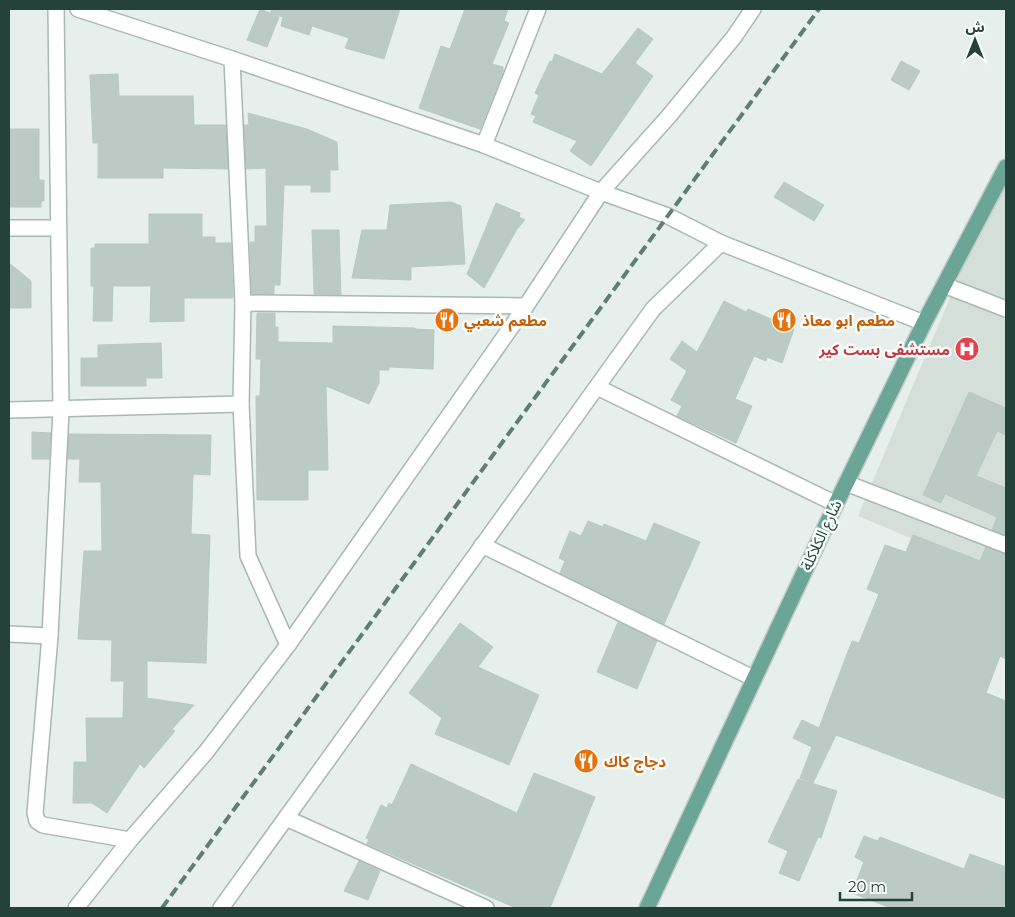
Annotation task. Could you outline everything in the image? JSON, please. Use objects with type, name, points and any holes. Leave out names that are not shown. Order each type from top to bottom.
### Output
[{"type":"main road","name":"شارع الكلاكلة","points":[[646,908],[846,483],[924,323],[1006,167]]},
{"type":"street","points":[[56,9],[61,410],[50,636],[35,813],[37,821],[43,825],[130,840]]},
{"type":"street","points":[[78,9],[104,12],[232,59],[484,145],[601,192],[668,216],[721,243],[924,323]]},
{"type":"street","points":[[484,145],[538,9]]},
{"type":"street","points":[[76,908],[130,840],[206,752],[288,645],[526,306],[601,192],[675,109],[734,37],[753,9]]},
{"type":"street","points":[[232,59],[243,303],[242,404],[248,556],[288,645]]},
{"type":"street","points":[[9,228],[58,228]]},
{"type":"street","points":[[221,908],[653,309],[721,243]]},
{"type":"street","points":[[944,285],[1006,309]]},
{"type":"street","points":[[243,303],[526,306]]},
{"type":"street","points":[[597,387],[836,504]]},
{"type":"street","points":[[9,410],[242,404]]},
{"type":"street","points":[[846,483],[1006,545]]},
{"type":"street","points":[[482,545],[753,678]]},
{"type":"street","points":[[9,634],[50,636]]},
{"type":"street","points":[[286,818],[486,908]]},
{"type":"shaded area","name":"مستشفى بست كير","points":[[1000,179],[1006,182],[1006,578],[858,516]]},
{"type":"building","points":[[260,9],[279,17],[267,47],[247,40]]},
{"type":"building","points":[[271,9],[400,9],[384,59],[345,48],[349,38],[312,26],[309,35],[281,26],[283,17],[271,13]]},
{"type":"building","points":[[465,9],[508,9],[504,21],[509,23],[492,64],[503,67],[503,72],[480,129],[419,108],[441,46],[450,49]]},
{"type":"building","points":[[638,28],[653,39],[635,63],[653,76],[591,166],[570,151],[577,141],[533,122],[536,116],[531,114],[539,95],[535,93],[555,54],[602,74]]},
{"type":"building","points":[[901,61],[920,71],[909,90],[891,80]]},
{"type":"building","points":[[118,74],[119,96],[193,96],[194,125],[226,125],[228,169],[163,168],[163,178],[98,178],[98,143],[93,143],[90,75]]},
{"type":"building","points":[[248,113],[307,129],[337,142],[338,170],[330,170],[330,192],[311,192],[311,185],[284,185],[280,285],[274,285],[274,294],[252,294],[250,242],[255,242],[255,226],[267,226],[266,168],[246,169],[244,125],[249,125]]},
{"type":"building","points":[[9,129],[39,129],[39,180],[44,180],[44,201],[41,201],[41,207],[9,207]]},
{"type":"building","points":[[784,182],[824,205],[814,221],[774,197]]},
{"type":"building","points":[[451,202],[461,206],[465,264],[411,267],[411,280],[352,278],[362,230],[387,230],[390,205]]},
{"type":"building","points":[[496,203],[520,213],[519,217],[525,220],[517,229],[484,288],[467,274]]},
{"type":"building","points":[[149,214],[202,214],[202,237],[215,237],[215,243],[231,243],[233,298],[184,298],[184,321],[150,322],[151,286],[113,286],[112,321],[93,321],[94,286],[91,286],[91,248],[95,248],[95,244],[149,244]]},
{"type":"building","points":[[312,230],[339,230],[341,295],[314,294]]},
{"type":"building","points":[[9,263],[31,281],[31,308],[9,308]]},
{"type":"building","points":[[724,301],[746,312],[748,309],[794,329],[782,363],[767,357],[766,361],[754,356],[735,399],[752,406],[736,443],[677,416],[682,406],[671,400],[687,371],[670,359],[682,341],[697,352]]},
{"type":"building","points":[[257,313],[275,313],[275,327],[278,327],[278,342],[333,343],[333,326],[434,330],[433,369],[389,367],[389,370],[379,370],[379,383],[369,404],[326,386],[328,470],[308,470],[308,500],[257,500],[256,396],[260,396],[261,359],[256,359]]},
{"type":"building","points":[[161,343],[162,378],[146,378],[146,386],[81,386],[81,358],[98,358],[98,345]]},
{"type":"building","points":[[969,392],[1006,408],[1006,435],[997,431],[976,476],[1006,488],[1006,535],[992,530],[997,517],[945,494],[941,503],[923,495]]},
{"type":"building","points":[[32,432],[51,433],[49,459],[32,459]]},
{"type":"building","points":[[69,434],[211,435],[210,475],[193,474],[191,534],[210,535],[206,663],[147,661],[147,698],[194,705],[172,729],[175,731],[144,768],[140,764],[107,813],[92,803],[73,803],[74,762],[87,762],[86,718],[123,718],[124,681],[111,681],[112,640],[78,639],[84,551],[102,551],[101,482],[79,482],[80,459],[68,459]]},
{"type":"building","points":[[588,521],[603,527],[604,524],[646,541],[654,523],[700,542],[664,624],[560,573],[565,561],[559,558],[570,531],[581,536]]},
{"type":"building","points":[[913,535],[980,561],[986,547],[1006,554],[1006,659],[1000,656],[986,693],[1006,701],[1006,799],[836,735],[813,783],[800,778],[812,747],[793,738],[802,720],[819,728],[852,641],[859,643],[879,594],[867,589],[885,545],[906,552]]},
{"type":"building","points":[[618,622],[657,641],[637,689],[597,672]]},
{"type":"building","points":[[460,623],[493,647],[478,667],[539,695],[509,765],[435,734],[442,718],[409,693]]},
{"type":"building","points":[[411,764],[517,813],[534,773],[595,797],[550,908],[516,908],[367,844],[369,839],[366,838],[381,805],[387,808],[389,803],[392,805]]},
{"type":"building","points":[[798,779],[837,791],[821,838],[818,837],[799,881],[779,873],[788,851],[768,842]]},
{"type":"building","points":[[864,836],[878,841],[880,837],[964,869],[970,854],[1006,867],[1006,908],[891,908],[852,893],[864,862],[855,857]]},
{"type":"building","points":[[359,861],[380,871],[368,900],[344,891]]},
{"type":"railway","points":[[162,908],[819,9]]},
{"type":"place","name":"مطعم شعبي","points":[[447,320]]},
{"type":"place","name":"مطعم ابو معاذ","points":[[784,320]]},
{"type":"place","name":"مستشفى بست كير","points":[[967,349]]},
{"type":"place","name":"دجاج كاك","points":[[586,761]]}]
